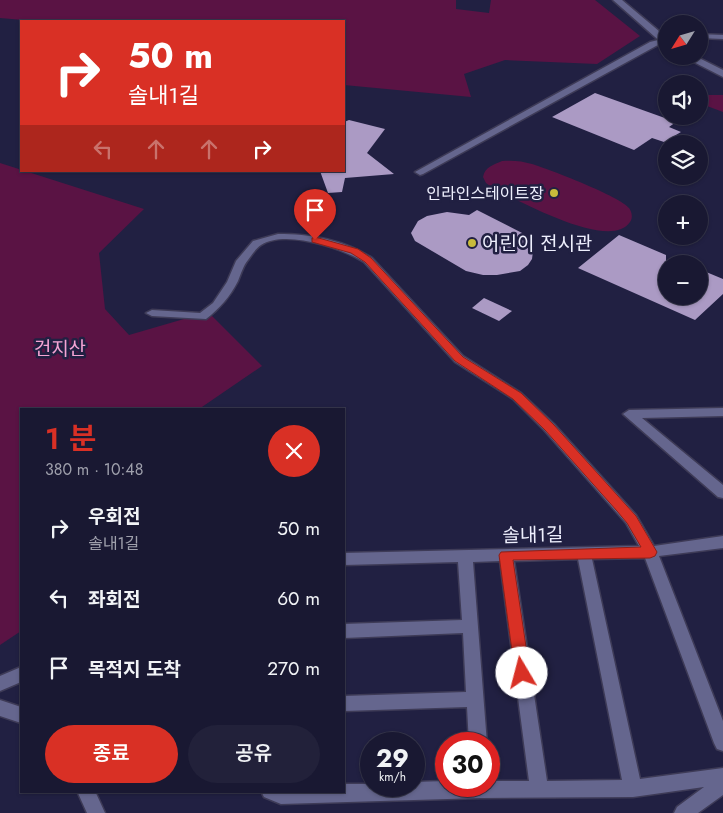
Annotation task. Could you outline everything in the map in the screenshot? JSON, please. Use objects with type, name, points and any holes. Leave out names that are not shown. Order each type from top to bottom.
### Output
[{"type":"street","points":[[617,0],[658,32]]},
{"type":"street","points":[[626,0],[658,30]]},
{"type":"street","points":[[708,38],[723,37]]},
{"type":"street","points":[[420,172],[658,42]]},
{"type":"street","points":[[708,58],[723,68]]},
{"type":"street","points":[[706,65],[723,74]]},
{"type":"street","points":[[152,313],[202,316],[217,305],[232,282],[241,261],[257,243],[278,237],[300,237],[331,243],[354,251],[368,260],[459,359],[517,396],[550,428],[631,519],[650,552],[723,743]]},
{"type":"street","points":[[723,412],[629,414],[723,493]]},
{"type":"street","name":"솔내1길","points":[[345,558],[650,552],[723,542]]},
{"type":"street","points":[[584,554],[633,788]]},
{"type":"street","points":[[506,555],[539,790]]},
{"type":"street","points":[[465,556],[477,732]]},
{"type":"street","points":[[345,631],[470,626]]},
{"type":"street","points":[[0,684],[20,674]]},
{"type":"street","points":[[345,704],[474,699]]},
{"type":"street","points":[[0,708],[20,715]]},
{"type":"street","points":[[500,789],[539,790],[633,788],[723,776]]},
{"type":"street","points":[[683,813],[723,784]]},
{"type":"street","points":[[345,791],[435,789]]},
{"type":"street","points":[[87,793],[96,813]]},
{"type":"green space","points":[[0,0],[456,0],[456,9],[489,13],[491,0],[595,0],[640,36],[597,64],[505,60],[464,74],[471,97],[345,85],[345,20],[23,20],[0,18]]},
{"type":"green space","points":[[708,95],[723,95],[723,112],[708,106]]},
{"type":"green space","name":"인라인스테이트장","points":[[502,161],[532,164],[568,177],[613,197],[629,208],[632,215],[631,220],[619,230],[604,231],[584,228],[542,212],[486,183],[483,177],[486,171]]},
{"type":"green space","name":"건지산","points":[[0,163],[20,169],[20,172],[28,172],[144,209],[99,253],[105,309],[129,335],[208,312],[262,366],[200,408],[20,408],[20,632],[0,645]]},
{"type":"building","points":[[595,93],[658,116],[658,125],[672,125],[669,127],[681,132],[676,135],[658,135],[658,140],[652,138],[634,150],[552,117]]},
{"type":"building","points":[[349,120],[385,129],[367,153],[394,174],[345,178],[342,192],[328,193],[320,172],[345,172],[345,122]]},
{"type":"building","name":"어린이 전시관","points":[[477,210],[526,235],[522,237],[533,251],[532,259],[528,265],[520,271],[497,275],[483,275],[466,271],[415,241],[411,233],[418,221],[427,216],[447,212],[469,215]]},
{"type":"building","points":[[619,235],[666,255],[658,255],[658,304],[578,268]]},
{"type":"building","points":[[708,273],[723,279],[723,294],[695,320],[661,305],[708,305]]},
{"type":"building","points":[[484,298],[512,311],[499,321],[472,308]]},
{"type":"place","name":"인라인스테이트장","points":[[554,193]]},
{"type":"place","name":"어린이 전시관","points":[[472,243]]},
{"type":"route","points":[[315,240],[354,251],[368,260],[442,343],[459,359],[517,396],[592,473],[631,519],[650,552],[506,555],[522,673]]}]
